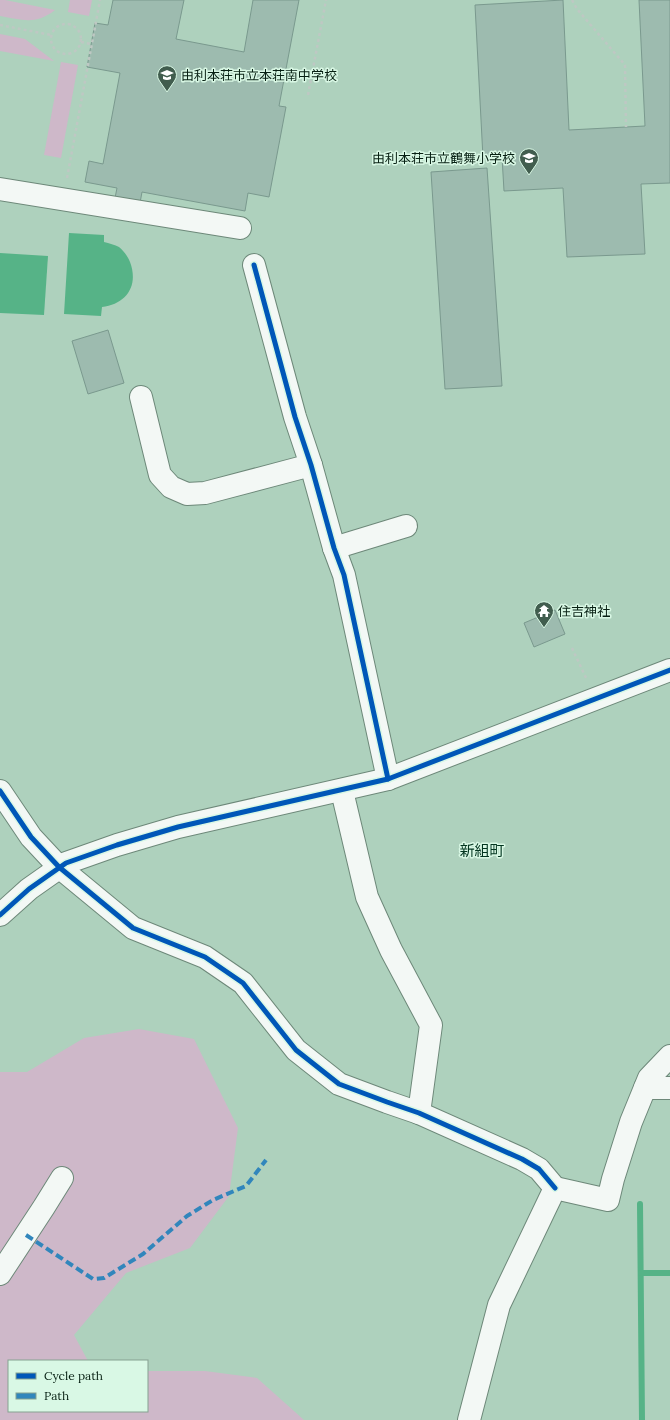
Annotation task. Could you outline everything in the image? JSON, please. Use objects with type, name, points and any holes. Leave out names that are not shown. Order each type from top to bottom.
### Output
[{"type":"street","points":[[0,189],[240,228]]},
{"type":"street","points":[[254,265],[295,417],[311,465],[334,548],[344,575],[388,780]]},
{"type":"street","points":[[141,397],[160,475],[171,487],[187,494],[204,494],[311,465]]},
{"type":"street","points":[[334,548],[406,526]]},
{"type":"street","points":[[0,915],[29,889],[66,863],[117,845],[178,827],[388,780],[670,670]]},
{"type":"street","points":[[0,791],[31,837],[59,867],[133,928],[205,957],[243,983],[296,1050],[339,1084],[419,1113],[522,1159],[539,1169],[555,1188],[608,1200],[629,1129],[649,1078],[670,1056]]},
{"type":"street","points":[[342,791],[367,897],[391,950],[431,1025],[419,1113]]},
{"type":"street","points":[[645,1088],[670,1088]]},
{"type":"street","points":[[0,1274],[62,1178]]},
{"type":"street","points":[[469,1420],[499,1305],[555,1188]]},
{"type":"path","points":[[63,199],[100,0]]},
{"type":"path","points":[[308,95],[326,0]]},
{"type":"path","points":[[572,0],[577,9],[625,65],[626,127]]},
{"type":"path","points":[[67,24],[72,25],[80,32],[81,42],[80,46],[73,53],[63,54],[54,49],[51,35],[57,26],[67,24]]},
{"type":"path","points":[[0,25],[51,35]]},
{"type":"path","points":[[81,42],[91,44]]},
{"type":"path","points":[[572,648],[596,698]]},
{"type":"shaded area","points":[[0,0],[55,10],[42,18],[35,20],[16,19],[0,16]]},
{"type":"shaded area","points":[[70,0],[92,0],[89,16],[68,12]]},
{"type":"shaded area","points":[[0,34],[25,39],[54,61],[0,51]]},
{"type":"shaded area","points":[[61,62],[78,65],[61,158],[44,155]]},
{"type":"shaded area","points":[[69,233],[104,235],[104,242],[112,244],[123,250],[130,262],[133,279],[128,292],[124,298],[118,302],[102,307],[101,316],[64,314]]},
{"type":"shaded area","points":[[0,253],[48,256],[44,315],[0,313]]},
{"type":"shaded area","points":[[139,1029],[194,1039],[238,1128],[229,1196],[190,1248],[126,1273],[74,1335],[87,1360],[8,1360],[8,1412],[148,1412],[148,1371],[205,1371],[257,1378],[304,1420],[0,1420],[0,1072],[27,1072],[84,1038]]},
{"type":"building","points":[[113,0],[184,0],[176,39],[244,52],[253,0],[299,0],[279,106],[286,107],[269,197],[248,193],[245,211],[142,192],[140,203],[115,198],[117,188],[85,182],[89,161],[103,164],[120,73],[87,67],[95,23],[108,25]]},
{"type":"building","points":[[563,0],[569,130],[645,126],[639,0],[670,0],[670,183],[641,184],[645,254],[567,257],[563,188],[504,191],[502,157],[483,158],[475,5]]},
{"type":"building","points":[[487,168],[502,386],[445,389],[431,172]]},
{"type":"building","points":[[108,330],[124,383],[88,394],[72,341]]},
{"type":"building","name":"住吉神社","points":[[555,610],[565,634],[534,647],[524,623]]},
{"type":"waterway","points":[[640,1204],[642,1420]]},
{"type":"waterway","points":[[641,1273],[670,1273]]},
{"type":"marked path","points":[[26,1235],[93,1279],[104,1278],[143,1254],[187,1216],[213,1200],[246,1186],[266,1160]]},
{"type":"cycle path","points":[[254,265],[295,417],[311,465],[334,548],[344,575],[388,779]]},
{"type":"cycle path","points":[[0,915],[29,889],[66,863],[117,845],[178,827],[388,779],[670,670]]},
{"type":"cycle path","points":[[0,791],[31,837],[59,867],[133,928],[205,957],[243,983],[296,1050],[339,1084],[419,1113],[522,1159],[539,1169],[555,1188]]},
{"type":"place","name":"由利本荘市立本荘南中学校","points":[[167,92]]},
{"type":"place","name":"由利本荘市立鶴舞小学校","points":[[529,175]]},
{"type":"place","name":"住吉神社","points":[[544,628]]},
{"type":"district","name":"新組町","points":[[482,850]]}]
